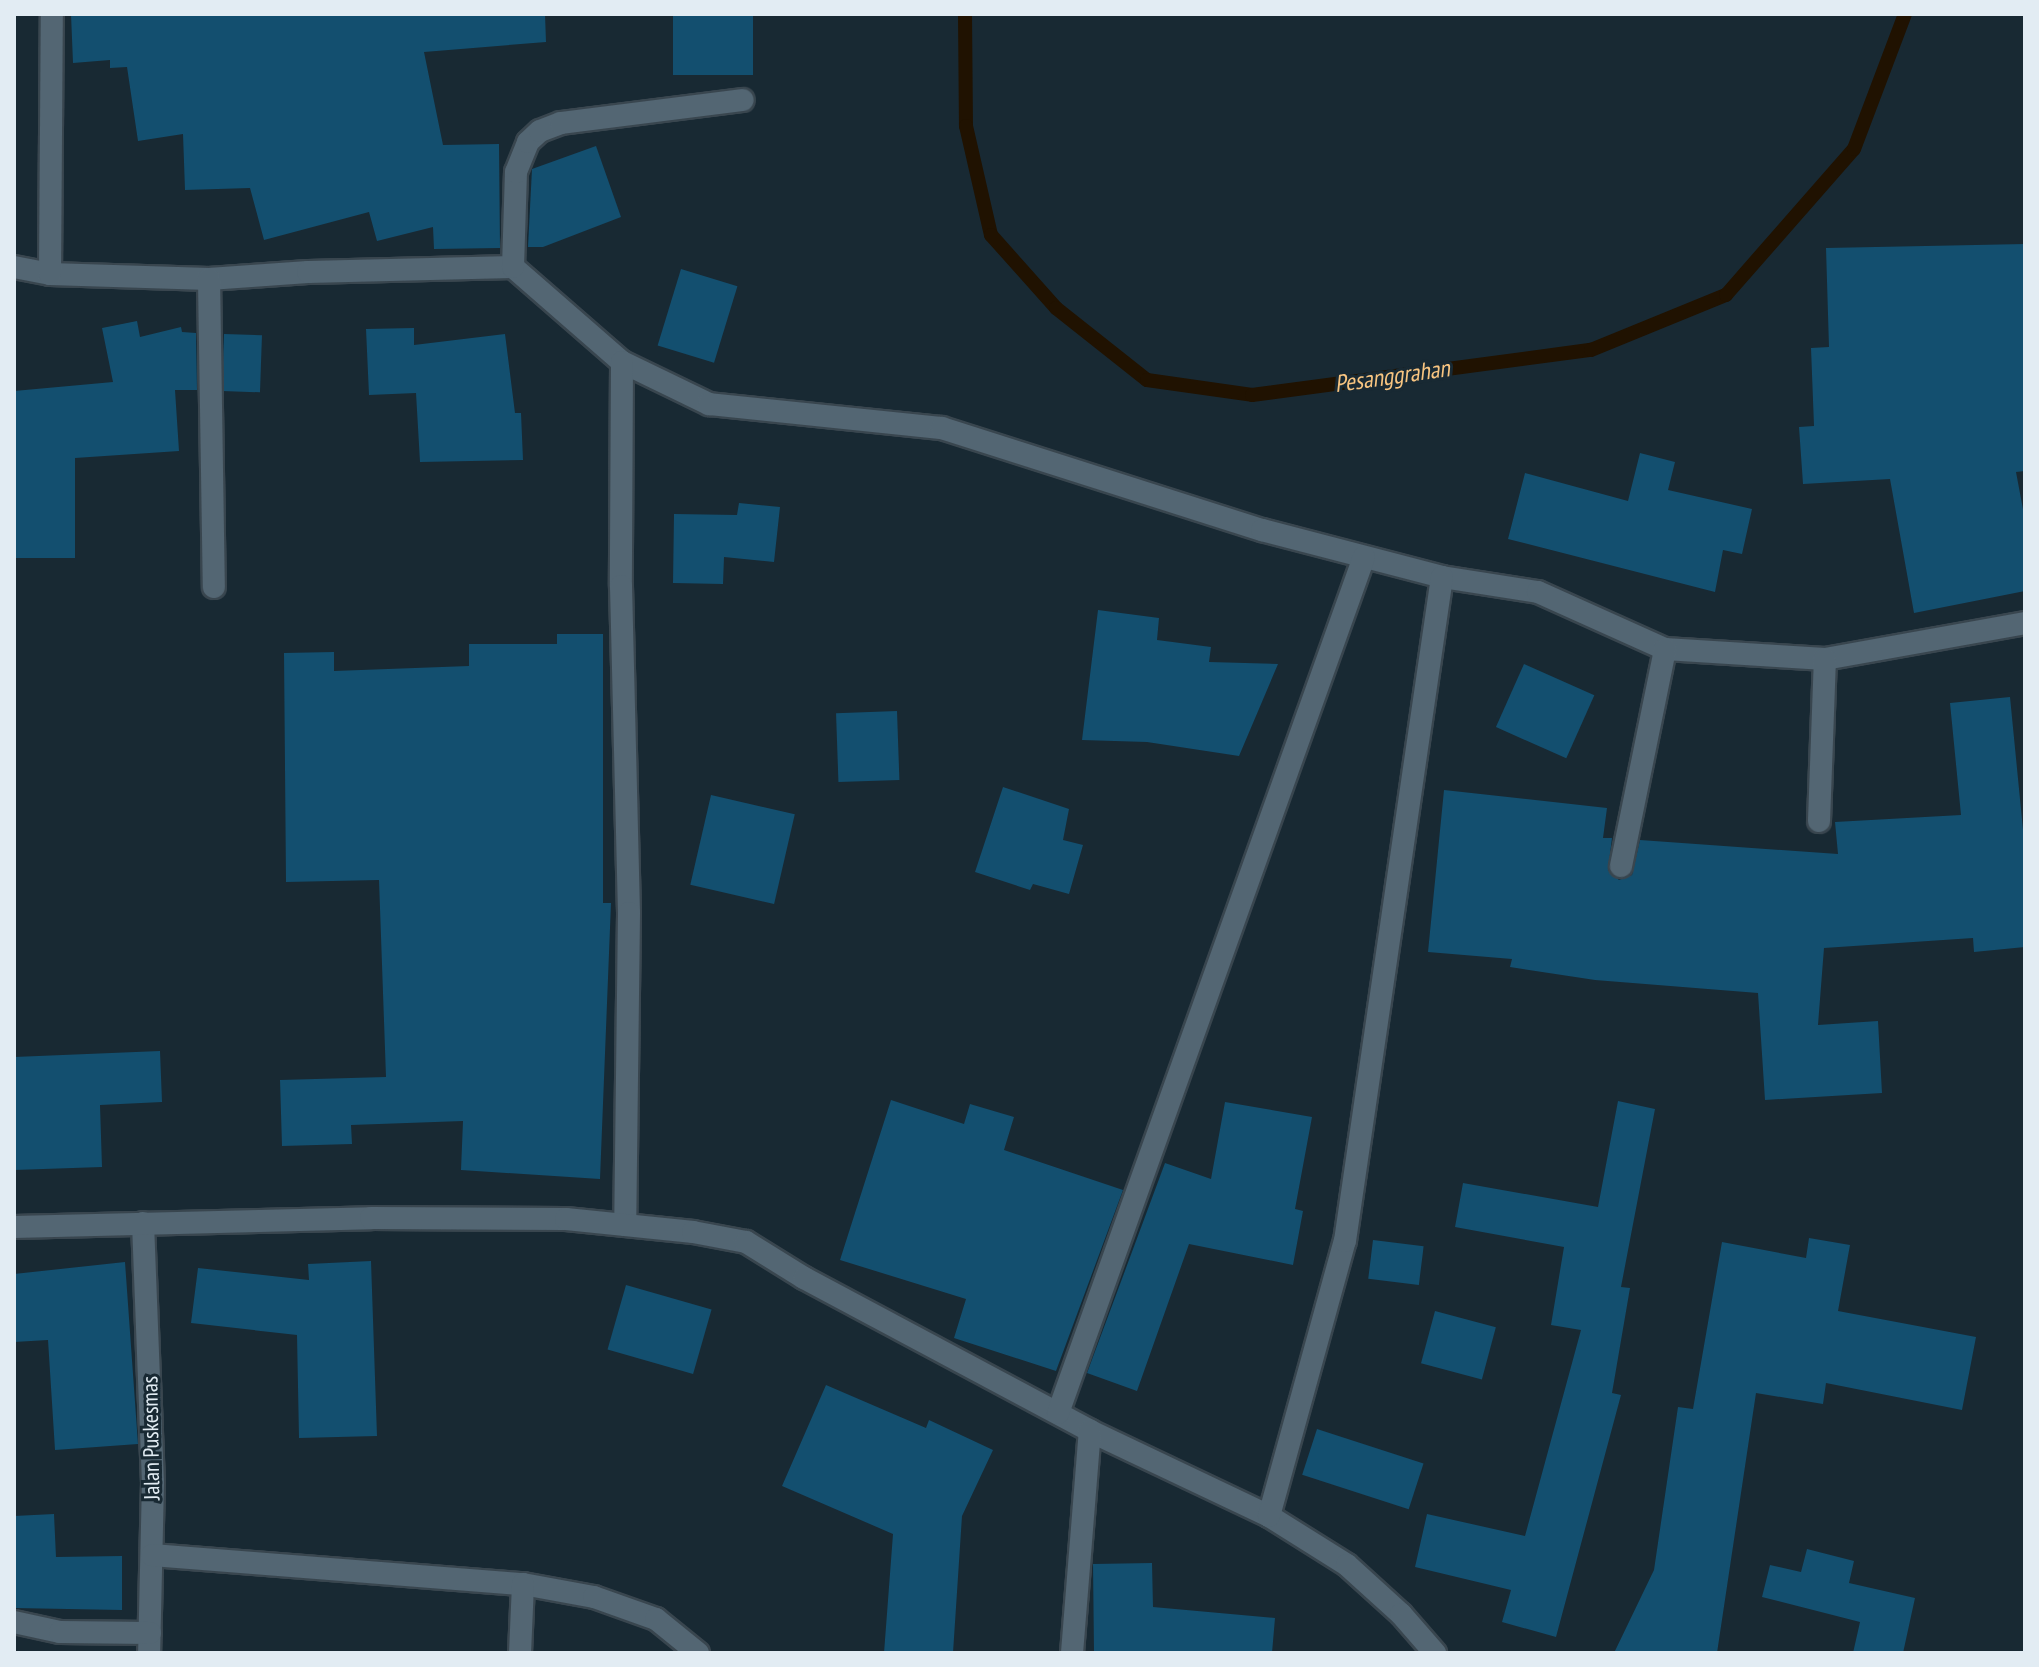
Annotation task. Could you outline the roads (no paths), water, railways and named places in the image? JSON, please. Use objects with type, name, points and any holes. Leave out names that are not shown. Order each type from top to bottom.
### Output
[{"type":"street","points":[[50,274],[52,14]]},
{"type":"street","points":[[513,267],[516,172],[528,142],[540,131],[561,123],[743,100]]},
{"type":"street","points":[[14,267],[50,274],[209,279],[308,272],[513,267],[622,362],[709,404],[942,428],[1262,530],[1442,577],[1538,592],[1665,649],[1825,659],[2025,623]]},
{"type":"street","points":[[209,279],[214,587]]},
{"type":"street","points":[[622,362],[621,586],[629,913],[625,1225]]},
{"type":"street","points":[[1058,1413],[1364,557]]},
{"type":"street","points":[[1269,1516],[1345,1241],[1442,577]]},
{"type":"street","points":[[1621,866],[1665,649]]},
{"type":"street","points":[[1819,821],[1825,659]]},
{"type":"street","points":[[14,1227],[566,1219],[746,1242],[804,1278],[1090,1431],[1269,1516],[1347,1565],[1401,1614],[1435,1653]]},
{"type":"street","name":"Jalan Puskesmas","points":[[143,1223],[153,1468],[149,1643]]},
{"type":"street","points":[[1072,1653],[1090,1431]]},
{"type":"street","points":[[152,1555],[523,1584],[594,1597],[656,1619],[698,1653]]},
{"type":"street","points":[[520,1653],[523,1584]]},
{"type":"street","points":[[14,1622],[60,1632],[149,1643]]},
{"type":"waterway","name":"Pesanggrahan","points":[[965,14],[966,126],[991,235],[1056,308],[1147,380],[1252,395],[1591,350],[1726,295],[1854,149],[1905,14]]}]
